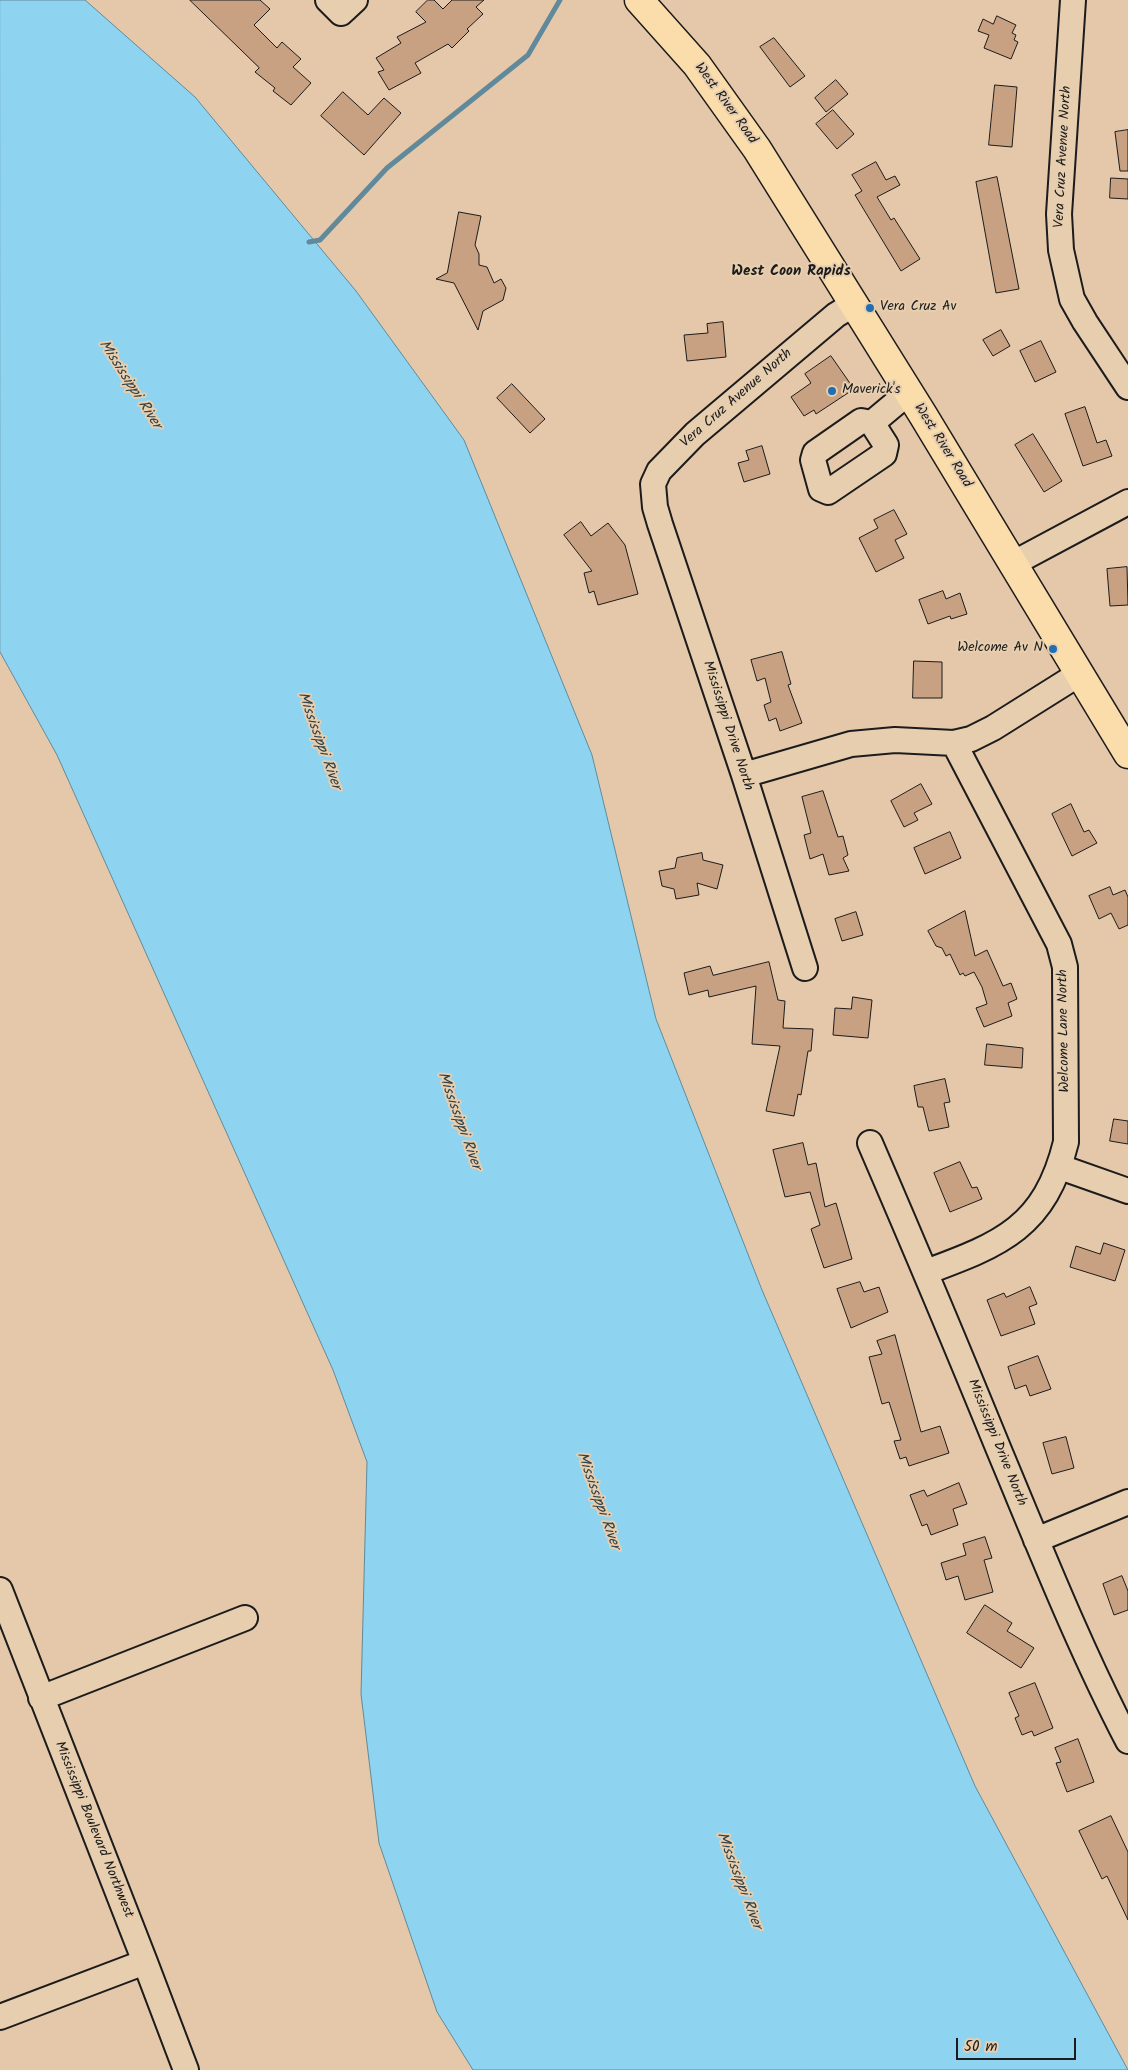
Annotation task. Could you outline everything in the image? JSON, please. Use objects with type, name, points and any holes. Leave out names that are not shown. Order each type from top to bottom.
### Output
[{"type":"main road","name":"West River Road","points":[[639,0],[697,65],[733,114],[818,245],[1014,563],[1128,754]]},
{"type":"street","name":"Vera Cruz Avenue North","points":[[1073,0],[1059,214],[1061,250],[1072,299],[1128,387]]},
{"type":"street","name":"Vera Cruz Avenue North","points":[[653,484],[659,471],[695,434],[836,315],[854,304]]},
{"type":"street","points":[[872,423],[909,392]]},
{"type":"street","name":"Mississippi Drive North","points":[[653,484],[655,507],[660,524],[744,775],[805,968]]},
{"type":"street","points":[[1014,563],[1128,502]]},
{"type":"street","points":[[744,775],[850,744],[895,740],[954,743],[972,739],[994,728],[1079,674]]},
{"type":"street","name":"Welcome Lane North","points":[[926,1272],[976,1254],[1025,1223],[1044,1200],[1060,1167],[1066,1134],[1066,967],[1058,944],[954,743]]},
{"type":"street","name":"Mississippi Drive North","points":[[870,1143],[926,1272],[1036,1540],[1101,1690],[1128,1741]]},
{"type":"street","points":[[1060,1167],[1128,1191]]},
{"type":"street","points":[[1036,1540],[1128,1502]]},
{"type":"street","name":"Mississippi Boulevard Northwest","points":[[0,1590],[146,1962],[186,2070]]},
{"type":"street","points":[[41,1698],[245,1618]]},
{"type":"street","points":[[0,2017],[146,1962]]},
{"type":"water","name":"Mississippi River","points":[[0,0],[85,0],[195,97],[356,291],[464,440],[592,755],[656,1019],[762,1290],[975,1786],[1128,2070],[473,2070],[437,2012],[379,1843],[361,1694],[367,1462],[333,1370],[57,755],[0,652]]},
{"type":"building","points":[[190,0],[260,0],[270,9],[254,25],[277,48],[282,42],[301,59],[293,67],[311,83],[291,105],[273,91],[275,88],[255,72],[259,68]]},
{"type":"building","points":[[428,0],[434,0],[443,9],[452,0],[484,0],[476,7],[483,14],[467,29],[469,31],[452,48],[448,44],[415,63],[421,73],[389,90],[378,72],[384,70],[376,58],[401,43],[397,37],[426,22],[416,12]]},
{"type":"building","points":[[997,16],[1016,25],[1012,33],[1016,35],[1014,40],[1018,42],[1011,59],[984,48],[989,35],[978,31],[983,19],[993,24]]},
{"type":"building","points":[[774,38],[805,76],[790,87],[760,47]]},
{"type":"building","points":[[836,80],[848,94],[826,112],[815,98]]},
{"type":"building","points":[[995,85],[1017,87],[1012,147],[989,145]]},
{"type":"building","points":[[343,92],[368,115],[384,98],[401,113],[364,155],[321,116]]},
{"type":"building","points":[[833,110],[854,134],[837,149],[816,124]]},
{"type":"building","points":[[1128,130],[1128,171],[1120,171],[1115,132]]},
{"type":"building","points":[[876,162],[886,180],[895,176],[900,185],[877,197],[891,220],[894,218],[920,259],[901,271],[855,195],[862,191],[852,175]]},
{"type":"building","points":[[997,177],[1019,289],[996,293],[976,182]]},
{"type":"building","points":[[1111,178],[1128,179],[1128,199],[1110,198]]},
{"type":"building","points":[[459,212],[481,216],[475,245],[479,254],[479,265],[487,267],[494,283],[501,279],[506,288],[503,300],[483,311],[478,330],[454,283],[436,279],[447,273]]},
{"type":"building","points":[[723,322],[726,357],[687,361],[684,335],[708,333],[707,324]]},
{"type":"building","points":[[1001,330],[1010,346],[993,356],[983,340]]},
{"type":"building","points":[[1041,341],[1056,372],[1035,382],[1020,351]]},
{"type":"building","points":[[831,356],[854,389],[816,414],[814,410],[804,416],[791,397],[811,383],[805,374]]},
{"type":"building","points":[[512,384],[545,419],[530,433],[497,398]]},
{"type":"building","points":[[1085,407],[1097,443],[1106,440],[1112,456],[1083,466],[1065,414]]},
{"type":"building","points":[[1033,434],[1062,481],[1044,492],[1015,445]]},
{"type":"building","points":[[762,446],[770,474],[744,482],[738,463],[749,460],[746,451]]},
{"type":"building","points":[[894,510],[907,534],[895,540],[904,558],[876,572],[859,538],[878,528],[874,520]]},
{"type":"building","points":[[581,522],[591,536],[608,523],[625,545],[638,594],[598,605],[594,591],[589,593],[584,573],[592,571],[564,535]]},
{"type":"building","points":[[1127,567],[1128,605],[1110,606],[1107,569]]},
{"type":"building","points":[[943,591],[946,599],[960,593],[967,614],[951,619],[950,616],[928,624],[919,600]]},
{"type":"building","points":[[782,652],[791,684],[788,685],[802,723],[780,731],[776,718],[769,721],[764,705],[771,702],[765,678],[757,681],[751,660]]},
{"type":"building","points":[[914,661],[942,662],[942,698],[913,698]]},
{"type":"building","points":[[921,784],[932,804],[914,813],[918,820],[904,827],[891,801]]},
{"type":"building","points":[[823,791],[838,837],[843,836],[848,855],[843,858],[849,871],[829,875],[823,854],[810,859],[804,835],[811,833],[802,797]]},
{"type":"building","points":[[1071,804],[1084,832],[1089,830],[1097,843],[1072,856],[1052,814]]},
{"type":"building","points":[[950,832],[961,858],[925,874],[914,848]]},
{"type":"building","points":[[702,853],[703,860],[723,865],[717,889],[697,883],[699,895],[676,899],[674,889],[662,886],[659,871],[675,868],[677,858]]},
{"type":"building","points":[[1110,887],[1113,895],[1125,890],[1128,897],[1128,925],[1119,929],[1111,913],[1099,919],[1089,896]]},
{"type":"building","points":[[965,911],[975,956],[987,950],[1003,986],[1011,983],[1017,999],[1008,1003],[1012,1016],[984,1027],[976,1008],[987,1004],[982,987],[974,972],[965,976],[963,973],[960,975],[950,954],[946,956],[942,948],[936,946],[928,931]]},
{"type":"building","points":[[856,912],[863,935],[842,941],[835,919]]},
{"type":"building","points":[[769,962],[778,1000],[785,1001],[783,1028],[813,1029],[811,1051],[808,1051],[801,1095],[798,1094],[794,1116],[766,1111],[780,1046],[752,1044],[756,986],[709,997],[708,990],[689,995],[684,973],[710,966],[713,975]]},
{"type":"building","points":[[853,997],[872,1000],[868,1038],[833,1035],[835,1008],[851,1009]]},
{"type":"building","points":[[987,1044],[1023,1048],[1022,1068],[985,1065]]},
{"type":"building","points":[[945,1079],[950,1102],[944,1103],[949,1127],[929,1131],[923,1107],[918,1107],[914,1086]]},
{"type":"building","points":[[1114,1119],[1128,1121],[1128,1144],[1110,1141]]},
{"type":"building","points":[[803,1143],[808,1165],[816,1163],[825,1207],[836,1203],[852,1259],[824,1268],[811,1229],[820,1225],[810,1192],[785,1197],[773,1150]]},
{"type":"building","points":[[960,1162],[972,1188],[977,1187],[982,1199],[950,1212],[934,1173]]},
{"type":"building","points":[[1104,1243],[1125,1250],[1115,1281],[1070,1267],[1076,1246],[1100,1254]]},
{"type":"building","points":[[860,1282],[864,1292],[879,1287],[888,1312],[851,1328],[837,1289]]},
{"type":"building","points":[[1030,1287],[1037,1304],[1029,1307],[1035,1324],[1001,1336],[987,1300],[1004,1293],[1006,1297]]},
{"type":"building","points":[[895,1335],[921,1432],[940,1426],[949,1453],[909,1466],[906,1457],[900,1459],[894,1441],[901,1440],[889,1402],[882,1404],[869,1357],[882,1354],[877,1341]]},
{"type":"building","points":[[1038,1356],[1051,1389],[1030,1396],[1026,1385],[1015,1389],[1008,1367]]},
{"type":"building","points":[[1066,1437],[1074,1468],[1052,1474],[1043,1443]]},
{"type":"building","points":[[959,1483],[967,1504],[953,1509],[958,1525],[931,1535],[927,1524],[922,1526],[910,1495],[924,1490],[927,1496]]},
{"type":"building","points":[[985,1537],[992,1558],[984,1560],[993,1592],[965,1600],[958,1576],[946,1580],[941,1563],[966,1555],[963,1544]]},
{"type":"building","points":[[1122,1576],[1128,1591],[1128,1610],[1114,1615],[1103,1584]]},
{"type":"building","points":[[985,1605],[1012,1623],[1007,1631],[1034,1648],[1021,1668],[967,1633]]},
{"type":"building","points":[[1035,1683],[1053,1728],[1034,1736],[1032,1731],[1022,1735],[1015,1718],[1019,1716],[1009,1693]]},
{"type":"building","points":[[1078,1739],[1094,1782],[1067,1792],[1056,1763],[1061,1762],[1055,1748]]},
{"type":"building","points":[[1111,1816],[1128,1852],[1128,1920],[1107,1876],[1102,1879],[1079,1831]]},
{"type":"waterway","points":[[309,242],[320,240],[387,168],[528,55],[560,0]]},
{"type":"place","name":"Vera Cruz Av","points":[[870,308]]},
{"type":"place","name":"Maverick's","points":[[832,391]]},
{"type":"place","name":"Welcome Av N","points":[[1053,649]]},
{"type":"district","name":"West Coon Rapids","points":[[791,272]]}]
